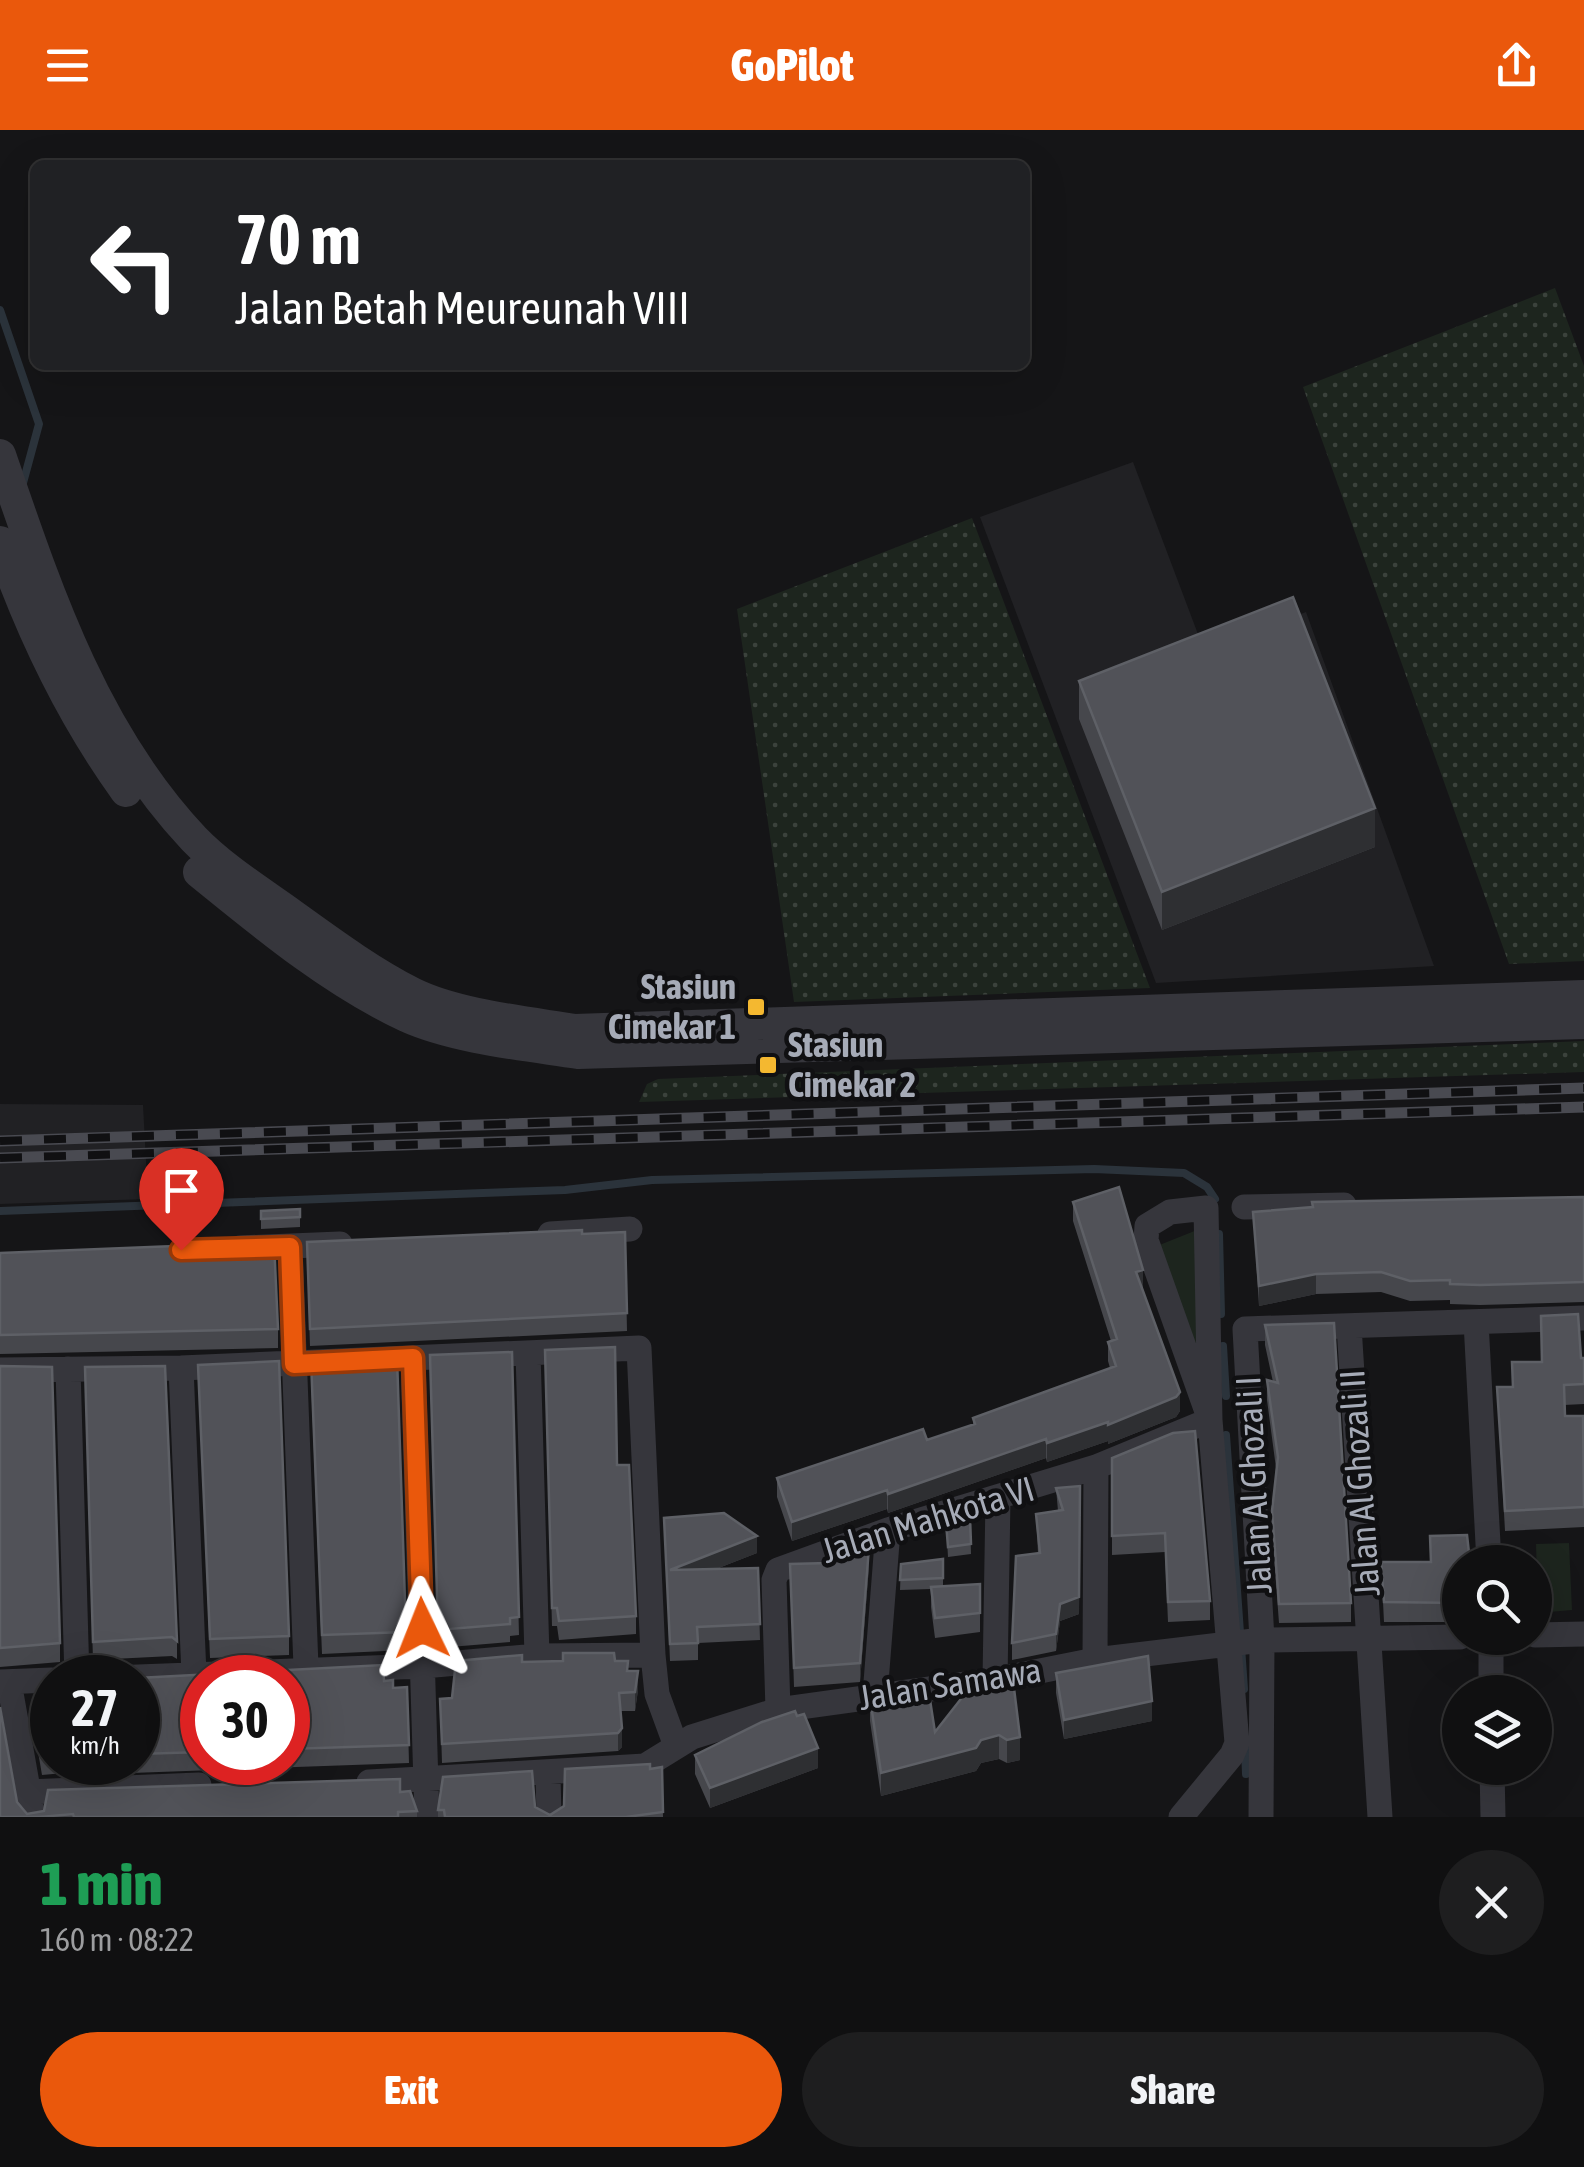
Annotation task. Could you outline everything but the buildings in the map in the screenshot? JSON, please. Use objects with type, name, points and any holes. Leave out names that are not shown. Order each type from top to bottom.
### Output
[{"type":"street","points":[[5,477],[12,547],[41,649],[99,754],[179,855],[322,965],[408,1017],[502,1041],[578,1053],[1584,996]]},
{"type":"street","points":[[12,547],[121,746],[158,798],[197,842],[337,947],[415,994],[501,1018],[575,1030],[1584,1023]]},
{"type":"street","points":[[1244,1207],[1376,1205]]},
{"type":"street","points":[[1210,1420],[1146,1240],[1147,1226],[1154,1219],[1206,1208],[1210,1420],[1245,1643],[1261,1817]]},
{"type":"street","points":[[517,1235],[630,1230]]},
{"type":"street","points":[[213,1249],[366,1243]]},
{"type":"street","points":[[290,1247],[305,1655]]},
{"type":"street","points":[[1349,1326],[1584,1318]]},
{"type":"street","points":[[1476,1322],[1487,1545]]},
{"type":"street","name":"Jalan Al Ghozali I","points":[[1245,1643],[1245,1329],[1349,1326]]},
{"type":"street","name":"Jalan Al Ghozali II","points":[[1349,1326],[1380,1817]]},
{"type":"street","points":[[0,1370],[181,1368],[640,1348],[656,1694],[676,1746]]},
{"type":"street","points":[[528,1353],[537,1656]]},
{"type":"street","points":[[413,1358],[427,1817]]},
{"type":"street","points":[[181,1368],[193,1655]]},
{"type":"street","points":[[68,1369],[69,1655]]},
{"type":"street","name":"Jalan Mahkota VI","points":[[778,1710],[774,1580],[778,1570],[888,1530],[1096,1467],[1210,1420]]},
{"type":"street","points":[[1095,1660],[1096,1467]]},
{"type":"street","points":[[995,1680],[998,1498]]},
{"type":"street","points":[[875,1695],[888,1530]]},
{"type":"street","points":[[1552,1635],[1584,1634]]},
{"type":"street","name":"Jalan Samawa","points":[[347,1782],[548,1775],[645,1766],[676,1746],[778,1710],[995,1680],[1095,1660],[1245,1643],[1442,1638]]},
{"type":"street","points":[[1181,1817],[1232,1756],[1237,1743],[1245,1643]]},
{"type":"street","points":[[310,1668],[424,1666],[537,1656],[653,1655]]},
{"type":"street","points":[[30,1680],[4,1682],[30,1804],[229,1785]]},
{"type":"street","points":[[548,1775],[549,1817]]},
{"type":"street","points":[[1492,1785],[1493,1817]]},
{"type":"shaded area","points":[[1555,288],[1584,366],[1584,961],[1509,964],[1303,387]]},
{"type":"shaded area","points":[[1133,462],[1204,650],[1306,612],[1434,966],[1156,983],[980,517]]},
{"type":"shaded area","points":[[972,518],[1150,988],[794,1002],[737,609]]},
{"type":"shaded area","points":[[1584,1041],[1584,1072],[639,1102],[647,1084],[658,1079]]},
{"type":"shaded area","points":[[0,1104],[143,1105],[148,1199],[0,1204]]},
{"type":"shaded area","points":[[1207,1226],[1207,1385],[1157,1246]]},
{"type":"shaded area","points":[[1569,1543],[1572,1610],[1552,1612],[1552,1545],[1536,1544]]},
{"type":"waterway","points":[[0,310],[39,424],[23,483]]},
{"type":"waterway","points":[[0,1211],[565,1190],[652,1180],[1094,1169],[1184,1173],[1207,1187],[1215,1199]]},
{"type":"waterway","points":[[1219,1234],[1221,1314]]},
{"type":"waterway","points":[[1223,1346],[1226,1396]]},
{"type":"waterway","points":[[1226,1435],[1244,1689]]},
{"type":"waterway","points":[[1245,1748],[1246,1774]]},
{"type":"railway","points":[[0,1141],[1584,1088]]},
{"type":"railway","points":[[0,1158],[1584,1107]]},
{"type":"place","name":"Stasiun Cimekar 1","points":[[756,1007]]},
{"type":"place","name":"Stasiun Cimekar 2","points":[[768,1065]]},
{"type":"route","points":[[181,1250],[290,1247],[294,1364],[413,1358],[422,1628]]}]
